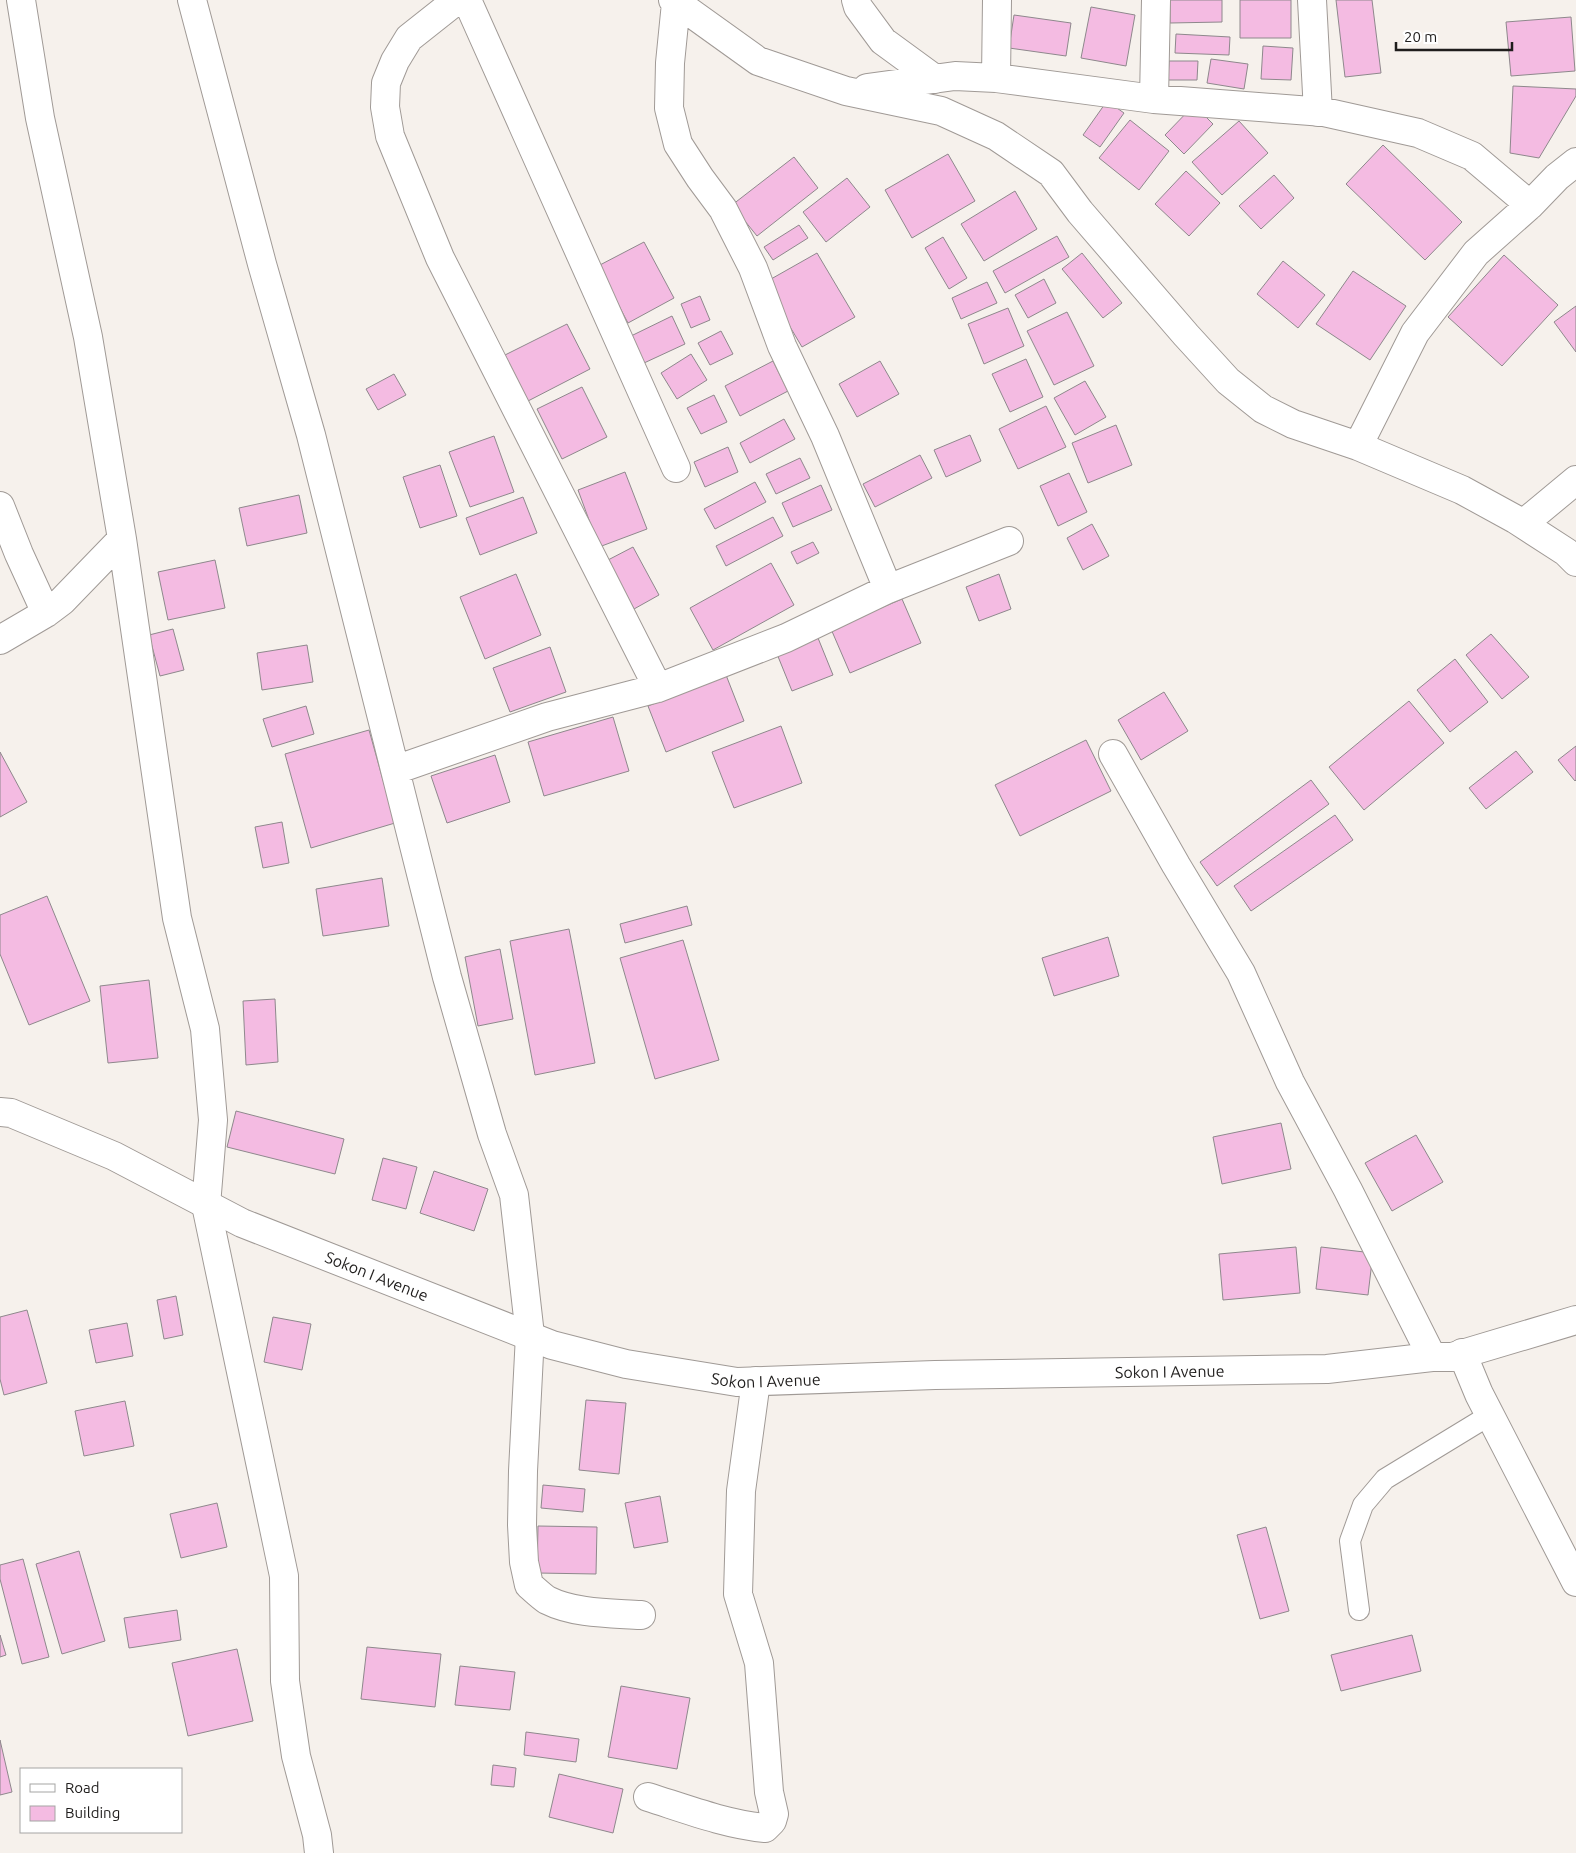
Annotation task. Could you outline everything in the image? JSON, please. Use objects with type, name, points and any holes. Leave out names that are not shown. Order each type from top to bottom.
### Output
[{"type":"street","points":[[21,0],[40,118],[88,337],[122,539],[177,918],[205,1029],[213,1120],[206,1205],[284,1576],[285,1681],[296,1756],[323,1851]]},
{"type":"street","points":[[192,0],[262,264],[311,435],[470,1059],[492,1134],[514,1194],[530,1335],[522,1471],[524,1562],[529,1585],[546,1599],[567,1608],[602,1613],[641,1615]]},
{"type":"street","points":[[457,0],[409,38],[396,62],[386,83],[385,106],[390,136],[440,258],[658,688]]},
{"type":"street","points":[[467,0],[676,468]]},
{"type":"street","points":[[856,0],[858,7],[884,41],[935,79]]},
{"type":"street","points":[[996,78],[997,0]]},
{"type":"street","points":[[1154,100],[1156,0]]},
{"type":"street","points":[[1312,0],[1318,112]]},
{"type":"street","points":[[675,1],[669,108],[678,144],[723,209],[753,268],[782,346],[825,436],[888,589]]},
{"type":"street","points":[[675,1],[758,61],[846,91],[941,111],[996,136],[1051,173],[1080,212],[1228,381],[1263,409],[1294,424],[1358,446],[1462,490],[1523,524],[1566,552],[1576,562]]},
{"type":"street","points":[[846,91],[955,76],[996,78],[1154,100],[1318,112],[1418,133],[1472,156],[1530,204]]},
{"type":"street","points":[[1358,446],[1415,334],[1476,253],[1557,177],[1576,162]]},
{"type":"street","points":[[1523,524],[1576,480]]},
{"type":"street","points":[[0,506],[19,554],[46,613]]},
{"type":"street","points":[[0,640],[46,613],[62,601],[122,539]]},
{"type":"street","points":[[395,770],[547,717],[658,688],[786,638],[888,589],[1009,541]]},
{"type":"street","points":[[1112,754],[1241,973],[1290,1082],[1432,1357]]},
{"type":"street","name":"Sokon I Avenue","points":[[0,1112],[10,1113],[114,1156],[242,1223],[552,1345],[626,1364],[737,1382],[935,1375],[1327,1369],[1432,1357],[1452,1357],[1576,1320]]},
{"type":"street","points":[[1462,1353],[1479,1394],[1576,1582]]},
{"type":"street","points":[[648,1797],[732,1823],[765,1828],[774,1814],[769,1792],[759,1663],[738,1594],[741,1491],[756,1381]]},
{"type":"lane","points":[[1359,1610],[1350,1541],[1363,1505],[1385,1479],[1490,1415]]},
{"type":"building","points":[[1170,0],[1222,0],[1222,22],[1170,23]]},
{"type":"building","points":[[1240,0],[1291,0],[1291,38],[1240,38]]},
{"type":"building","points":[[1336,0],[1372,0],[1381,73],[1345,77]]},
{"type":"building","points":[[1091,7],[1135,15],[1126,66],[1081,58]]},
{"type":"building","points":[[1014,15],[1071,23],[1066,56],[1009,48]]},
{"type":"building","points":[[1571,17],[1575,71],[1511,76],[1506,22]]},
{"type":"building","points":[[1176,34],[1230,37],[1229,55],[1175,53]]},
{"type":"building","points":[[1263,46],[1293,48],[1291,80],[1261,79]]},
{"type":"building","points":[[1211,59],[1248,64],[1244,89],[1207,83]]},
{"type":"building","points":[[1169,61],[1198,61],[1197,80],[1168,80]]},
{"type":"building","points":[[1513,86],[1576,89],[1576,96],[1539,158],[1510,153]]},
{"type":"building","points":[[1107,101],[1124,113],[1100,147],[1083,135]]},
{"type":"building","points":[[1194,105],[1213,124],[1184,154],[1165,135]]},
{"type":"building","points":[[1130,120],[1169,151],[1139,190],[1099,158]]},
{"type":"building","points":[[1239,121],[1268,153],[1222,195],[1192,162]]},
{"type":"building","points":[[1383,145],[1462,222],[1425,260],[1346,184]]},
{"type":"building","points":[[948,154],[975,201],[912,238],[885,190]]},
{"type":"building","points":[[794,157],[818,188],[757,236],[732,205]]},
{"type":"building","points":[[1186,171],[1220,203],[1189,236],[1155,204]]},
{"type":"building","points":[[1274,175],[1294,198],[1261,229],[1239,206]]},
{"type":"building","points":[[847,178],[870,207],[826,242],[803,212]]},
{"type":"building","points":[[1015,191],[1037,229],[984,261],[961,224]]},
{"type":"building","points":[[799,225],[808,238],[773,260],[764,247]]},
{"type":"building","points":[[1057,236],[1069,257],[1005,293],[993,271]]},
{"type":"building","points":[[943,237],[967,278],[949,289],[925,248]]},
{"type":"building","points":[[644,242],[674,298],[628,323],[598,266]]},
{"type":"building","points":[[817,253],[855,317],[802,347],[764,283]]},
{"type":"building","points":[[1082,253],[1122,303],[1103,318],[1062,269]]},
{"type":"building","points":[[1504,255],[1558,305],[1502,366],[1448,317]]},
{"type":"building","points":[[1283,261],[1325,295],[1298,328],[1257,294]]},
{"type":"building","points":[[1353,271],[1406,306],[1370,360],[1316,324]]},
{"type":"building","points":[[1044,279],[1056,303],[1028,318],[1015,295]]},
{"type":"building","points":[[987,282],[997,303],[961,319],[952,298]]},
{"type":"building","points":[[700,296],[710,320],[691,328],[681,304]]},
{"type":"building","points":[[1576,306],[1576,352],[1554,322]]},
{"type":"building","points":[[1008,308],[1024,346],[984,364],[968,324]]},
{"type":"building","points":[[1067,312],[1094,366],[1054,385],[1027,331]]},
{"type":"building","points":[[672,316],[685,344],[644,363],[631,336]]},
{"type":"building","points":[[567,324],[590,369],[528,401],[505,355]]},
{"type":"building","points":[[721,331],[733,354],[710,365],[698,343]]},
{"type":"building","points":[[691,354],[707,380],[677,399],[661,373]]},
{"type":"building","points":[[1026,359],[1043,397],[1010,412],[992,374]]},
{"type":"building","points":[[773,361],[788,391],[740,416],[725,386]]},
{"type":"building","points":[[880,361],[899,394],[857,417],[839,384]]},
{"type":"building","points":[[394,374],[406,395],[378,410],[366,389]]},
{"type":"building","points":[[1085,381],[1106,417],[1075,435],[1054,398]]},
{"type":"building","points":[[582,387],[607,437],[562,459],[537,409]]},
{"type":"building","points":[[714,395],[727,422],[701,434],[687,408]]},
{"type":"building","points":[[1046,406],[1066,447],[1018,469],[999,429]]},
{"type":"building","points":[[784,419],[795,439],[750,463],[740,443]]},
{"type":"building","points":[[1116,425],[1132,465],[1088,483],[1072,443]]},
{"type":"building","points":[[970,435],[981,461],[946,477],[934,450]]},
{"type":"building","points":[[494,436],[514,492],[470,507],[449,452]]},
{"type":"building","points":[[728,447],[738,472],[705,487],[694,462]]},
{"type":"building","points":[[920,455],[932,478],[875,507],[863,484]]},
{"type":"building","points":[[800,458],[810,478],[776,494],[766,474]]},
{"type":"building","points":[[440,465],[457,516],[420,528],[403,477]]},
{"type":"building","points":[[625,472],[647,529],[599,547],[578,490]]},
{"type":"building","points":[[1069,473],[1087,512],[1058,526],[1040,486]]},
{"type":"building","points":[[755,482],[766,502],[715,529],[704,509]]},
{"type":"building","points":[[821,485],[832,510],[793,527],[782,503]]},
{"type":"building","points":[[299,495],[307,533],[247,546],[239,508]]},
{"type":"building","points":[[523,497],[537,533],[480,555],[466,518]]},
{"type":"building","points":[[773,517],[783,536],[726,566],[716,546]]},
{"type":"building","points":[[1092,524],[1109,556],[1083,570],[1067,538]]},
{"type":"building","points":[[813,542],[819,553],[797,564],[791,552]]},
{"type":"building","points":[[633,547],[659,595],[634,609],[608,560]]},
{"type":"building","points":[[215,560],[225,608],[168,620],[158,572]]},
{"type":"building","points":[[771,563],[794,605],[713,650],[690,608]]},
{"type":"building","points":[[516,574],[541,635],[485,659],[460,597]]},
{"type":"building","points":[[999,574],[1011,609],[979,621],[966,587]]},
{"type":"building","points":[[902,599],[921,643],[850,673],[831,629]]},
{"type":"building","points":[[173,629],[184,670],[160,676],[149,635]]},
{"type":"building","points":[[1491,634],[1529,677],[1502,699],[1466,655]]},
{"type":"building","points":[[818,638],[833,675],[792,691],[777,654]]},
{"type":"building","points":[[307,645],[313,682],[262,690],[257,653]]},
{"type":"building","points":[[550,647],[566,692],[510,712],[493,668]]},
{"type":"building","points":[[1455,659],[1488,702],[1450,732],[1417,690]]},
{"type":"building","points":[[726,675],[744,721],[666,752],[648,706]]},
{"type":"building","points":[[1164,692],[1188,731],[1141,760],[1118,720]]},
{"type":"building","points":[[1409,701],[1444,743],[1364,810],[1329,767]]},
{"type":"building","points":[[306,706],[314,734],[272,747],[263,719]]},
{"type":"building","points":[[613,717],[629,771],[544,796],[528,742]]},
{"type":"building","points":[[781,726],[802,783],[734,808],[712,752]]},
{"type":"building","points":[[369,730],[395,823],[311,848],[285,754]]},
{"type":"building","points":[[1086,740],[1111,791],[1020,836],[995,785]]},
{"type":"building","points":[[1576,746],[1576,780],[1575,781],[1558,760]]},
{"type":"building","points":[[1516,751],[1533,772],[1486,809],[1469,788]]},
{"type":"building","points":[[0,752],[27,802],[0,817]]},
{"type":"building","points":[[495,755],[510,802],[447,823],[431,776]]},
{"type":"building","points":[[1311,780],[1329,804],[1217,886],[1200,862]]},
{"type":"building","points":[[1335,815],[1353,840],[1251,911],[1234,886]]},
{"type":"building","points":[[282,822],[289,863],[263,868],[255,827]]},
{"type":"building","points":[[382,878],[389,926],[323,936],[316,889]]},
{"type":"building","points":[[47,896],[90,1001],[29,1025],[0,954],[0,915]]},
{"type":"building","points":[[687,906],[692,925],[625,943],[620,924]]},
{"type":"building","points":[[569,929],[595,1063],[535,1075],[510,941]]},
{"type":"building","points":[[1108,937],[1119,976],[1054,996],[1042,958]]},
{"type":"building","points":[[683,940],[719,1060],[655,1079],[620,958]]},
{"type":"building","points":[[500,949],[513,1019],[478,1026],[465,957]]},
{"type":"building","points":[[149,980],[158,1058],[108,1063],[100,986]]},
{"type":"building","points":[[275,999],[278,1062],[246,1065],[243,1001]]},
{"type":"building","points":[[236,1111],[344,1139],[335,1174],[227,1147]]},
{"type":"building","points":[[1281,1123],[1291,1169],[1222,1184],[1213,1137]]},
{"type":"building","points":[[1416,1135],[1443,1182],[1392,1211],[1365,1163]]},
{"type":"building","points":[[383,1158],[417,1167],[406,1209],[372,1200]]},
{"type":"building","points":[[434,1171],[488,1189],[474,1231],[420,1213]]},
{"type":"building","points":[[1296,1247],[1300,1293],[1223,1300],[1219,1254]]},
{"type":"building","points":[[1321,1247],[1373,1253],[1368,1295],[1316,1289]]},
{"type":"building","points":[[176,1296],[183,1335],[164,1339],[157,1300]]},
{"type":"building","points":[[27,1310],[47,1383],[4,1395],[0,1379],[0,1317]]},
{"type":"building","points":[[273,1317],[311,1324],[302,1370],[264,1362]]},
{"type":"building","points":[[127,1323],[133,1356],[96,1363],[89,1330]]},
{"type":"building","points":[[586,1400],[626,1403],[619,1474],[579,1470]]},
{"type":"building","points":[[125,1401],[134,1446],[84,1456],[75,1411]]},
{"type":"building","points":[[543,1485],[585,1489],[583,1512],[541,1508]]},
{"type":"building","points":[[660,1496],[668,1542],[634,1548],[625,1503]]},
{"type":"building","points":[[217,1503],[227,1547],[181,1558],[170,1514]]},
{"type":"building","points":[[538,1526],[597,1527],[596,1574],[537,1573]]},
{"type":"building","points":[[1266,1527],[1289,1611],[1260,1619],[1237,1535]]},
{"type":"building","points":[[79,1551],[105,1641],[62,1654],[36,1564]]},
{"type":"building","points":[[23,1559],[49,1657],[22,1664],[0,1579],[0,1565]]},
{"type":"building","points":[[177,1610],[181,1640],[129,1648],[124,1618]]},
{"type":"building","points":[[0,1635],[6,1655],[0,1657]]},
{"type":"building","points":[[1412,1635],[1421,1671],[1341,1691],[1331,1655]]},
{"type":"building","points":[[367,1647],[441,1654],[435,1707],[361,1699]]},
{"type":"building","points":[[237,1649],[253,1721],[188,1736],[172,1663]]},
{"type":"building","points":[[460,1666],[515,1672],[510,1710],[455,1705]]},
{"type":"building","points":[[621,1686],[690,1698],[677,1769],[608,1757]]},
{"type":"building","points":[[526,1732],[579,1739],[576,1762],[524,1755]]},
{"type":"building","points":[[0,1740],[12,1792],[0,1795]]},
{"type":"building","points":[[493,1765],[516,1768],[514,1787],[491,1785]]},
{"type":"building","points":[[559,1774],[623,1789],[613,1833],[549,1817]]}]
